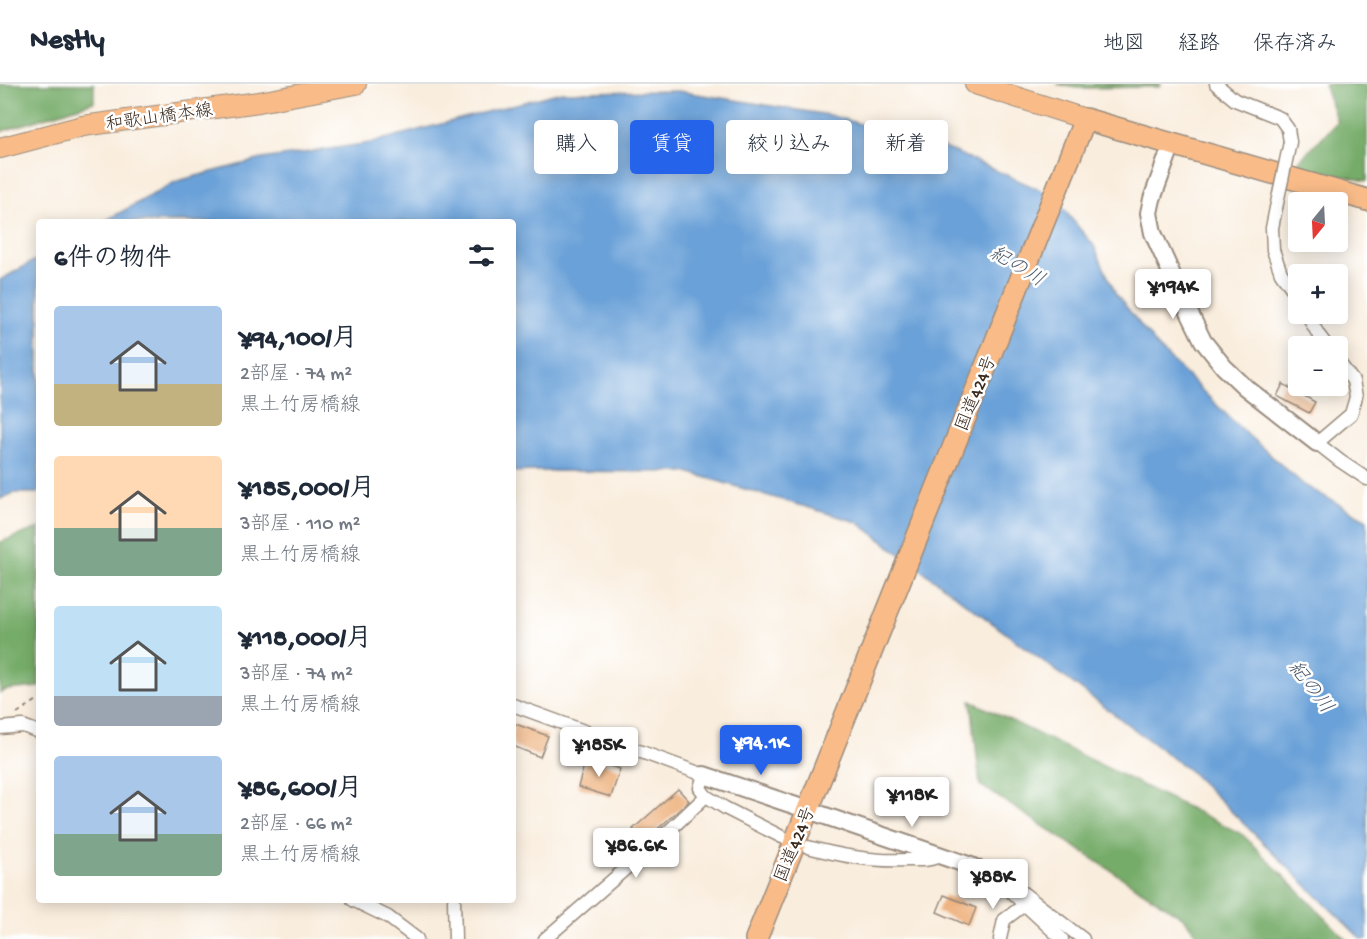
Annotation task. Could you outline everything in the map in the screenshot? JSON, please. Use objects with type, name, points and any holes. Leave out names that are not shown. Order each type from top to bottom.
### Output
[{"type":"highway","points":[[1085,119],[1367,200]]},
{"type":"highway","name":"国道424号","points":[[756,939],[1085,119]]},
{"type":"main road","name":"和歌山橋本線","points":[[0,148],[83,126],[259,102],[356,84]]},
{"type":"main road","points":[[975,84],[1085,119]]},
{"type":"street","points":[[1216,84],[1235,100],[1280,118],[1288,129],[1290,142],[1272,228],[1273,250],[1281,273],[1288,283]]},
{"type":"street","points":[[1172,144],[1149,213],[1154,233],[1203,341],[1224,367],[1245,387],[1340,461],[1367,479]]},
{"type":"street","points":[[1317,443],[1351,414],[1356,397],[1353,381],[1348,374]]},
{"type":"street","points":[[516,706],[704,776],[971,866],[1023,893],[1083,939]]},
{"type":"street","points":[[0,728],[23,726],[36,731]]},
{"type":"street","points":[[704,776],[700,788],[706,796],[782,837]]},
{"type":"street","points":[[545,939],[706,796]]},
{"type":"street","points":[[808,848],[847,857],[887,861],[932,860],[940,856]]},
{"type":"street","points":[[1000,881],[1062,939]]},
{"type":"street","points":[[359,903],[388,917],[417,939]]},
{"type":"street","points":[[454,903],[454,939]]},
{"type":"street","points":[[1000,939],[1004,920],[1024,905]]},
{"type":"path","points":[[16,714],[36,701]]},
{"type":"green space","points":[[0,84],[94,84],[94,102],[0,132]]},
{"type":"green space","points":[[1057,84],[1161,84],[1159,87],[1076,88]]},
{"type":"green space","points":[[1324,84],[1367,84],[1367,181],[1293,167],[1337,122]]},
{"type":"green space","points":[[36,529],[36,687],[6,690],[0,693],[0,542]]},
{"type":"green space","points":[[971,701],[1242,834],[1346,939],[1200,939],[1184,918],[980,785]]},
{"type":"water","name":"紀の川","points":[[678,91],[829,115],[847,120],[726,120],[726,174],[852,174],[852,122],[864,125],[864,174],[948,174],[948,149],[1052,195],[1094,246],[1116,294],[1158,347],[1239,427],[1304,485],[1367,520],[1367,939],[1361,939],[1190,771],[857,522],[687,472],[516,472],[516,219],[108,219],[177,181],[262,159],[370,143],[561,92]]},
{"type":"water","points":[[36,260],[36,493],[14,493],[0,499],[0,280]]},
{"type":"building","points":[[1283,384],[1288,387],[1288,396],[1304,396],[1315,402],[1309,413],[1277,396]]},
{"type":"building","points":[[516,724],[548,736],[540,757],[516,747]]},
{"type":"building","points":[[586,758],[620,769],[611,797],[578,787]]},
{"type":"building","points":[[678,789],[689,801],[644,841],[633,829]]},
{"type":"building","points":[[944,895],[976,908],[969,926],[937,912]]}]
